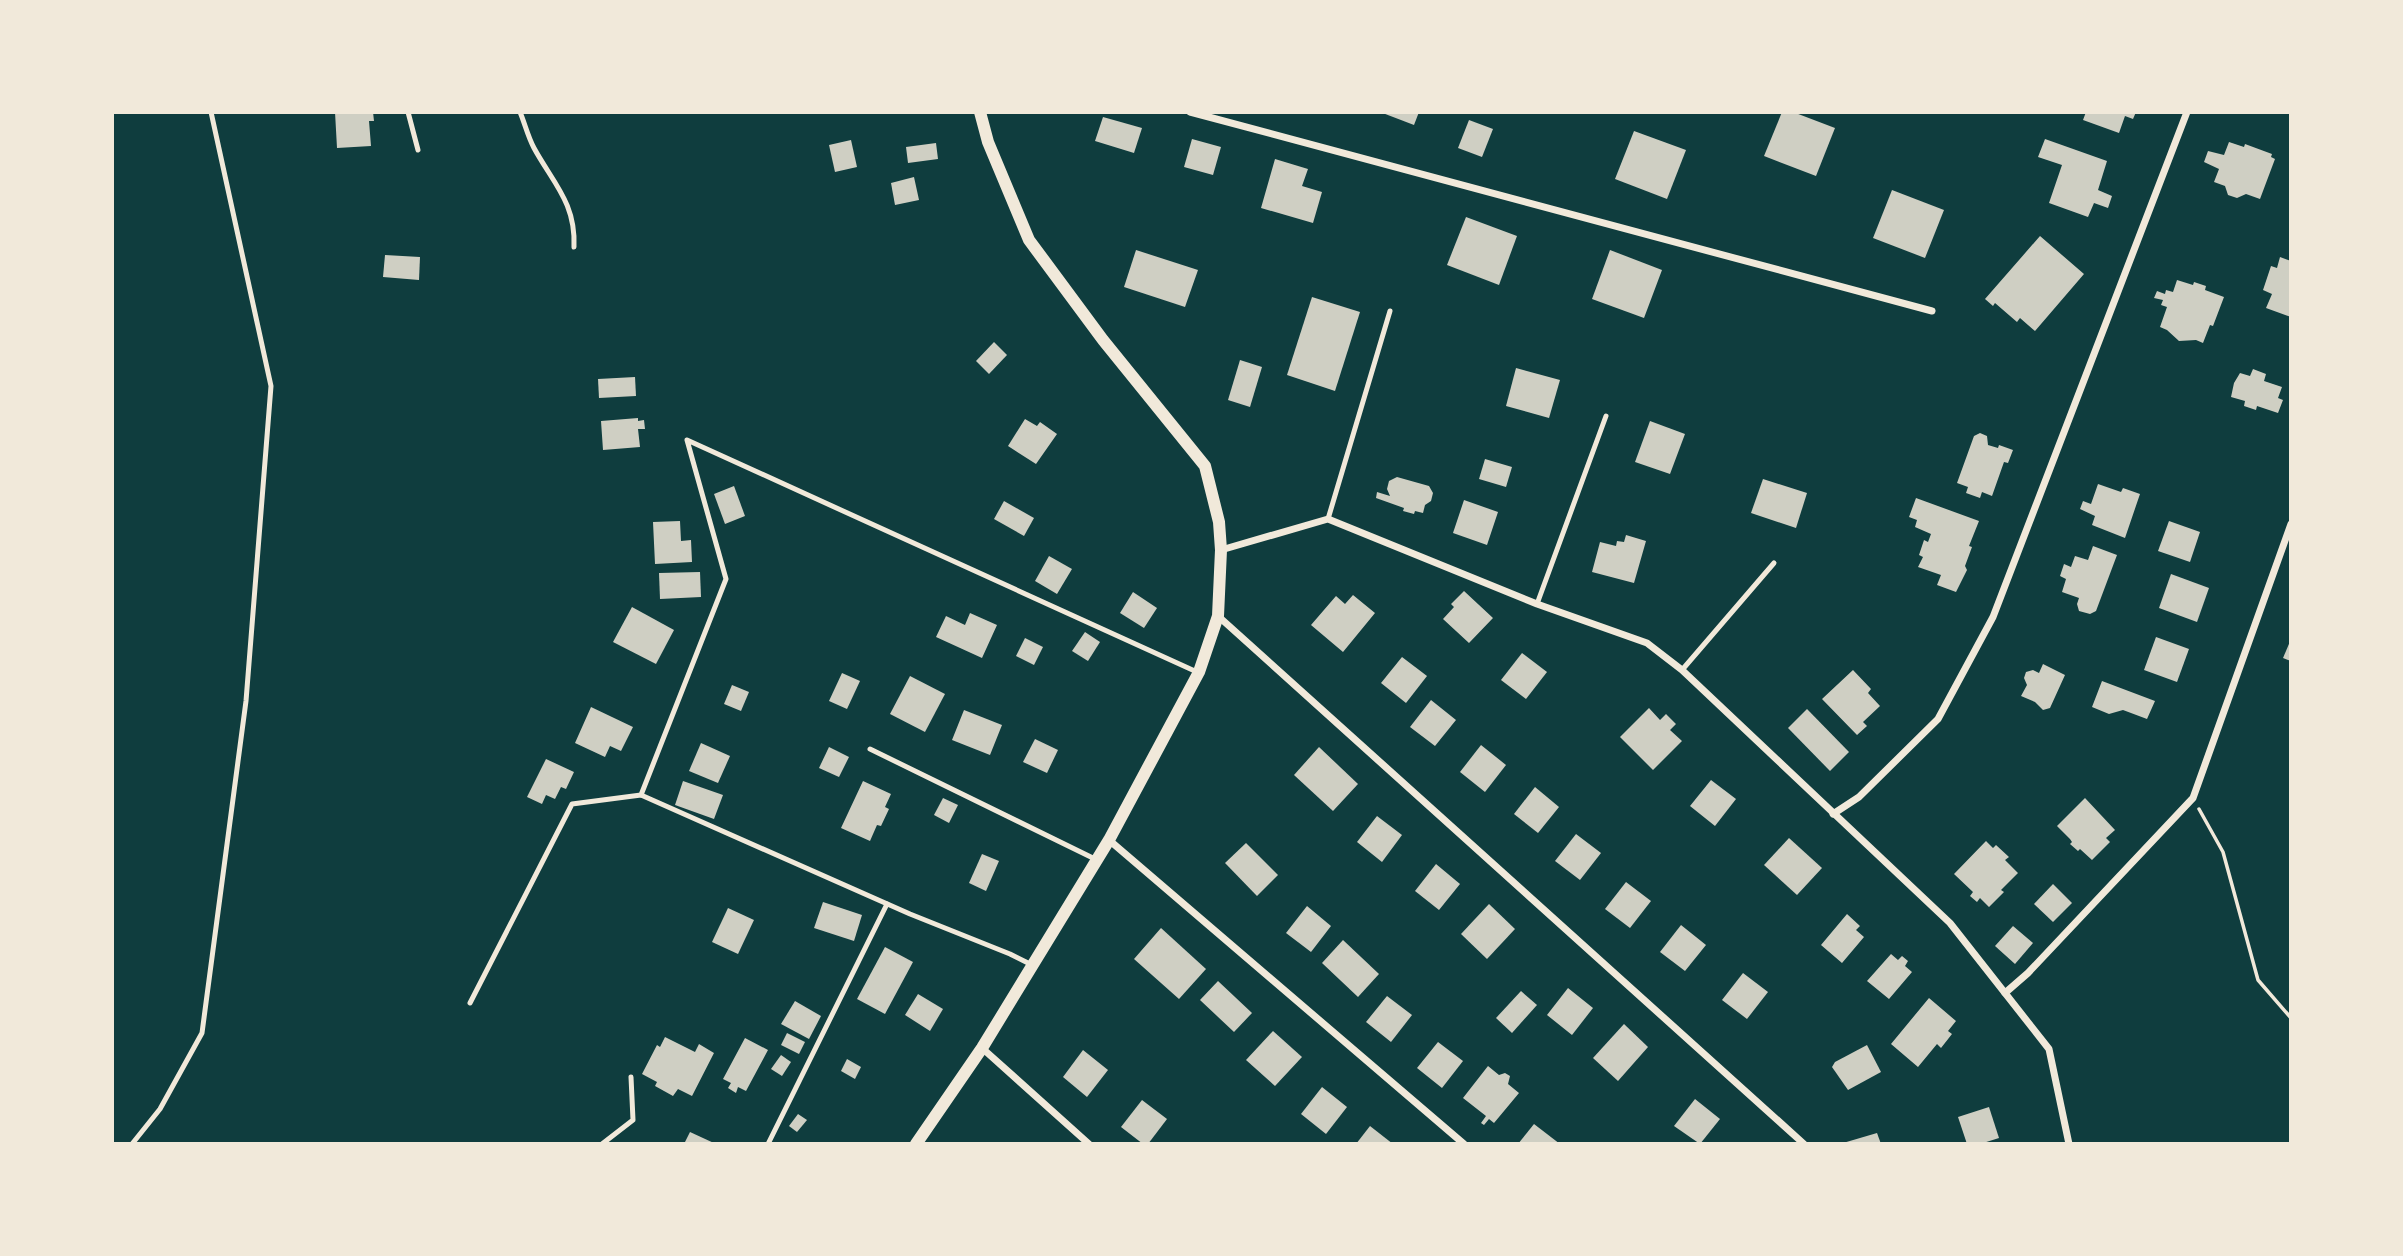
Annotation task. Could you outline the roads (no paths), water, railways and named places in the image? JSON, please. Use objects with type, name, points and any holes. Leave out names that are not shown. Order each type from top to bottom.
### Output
[{"type":"street","points":[[916,1144],[982,1048],[1109,840],[1199,672],[1218,616],[1222,550],[1219,522],[1205,466],[1103,340],[1029,240],[988,142],[980,112]]},
{"type":"street","points":[[1190,112],[1932,311]]},
{"type":"street","points":[[1833,814],[1859,797],[1938,719],[1993,617],[2187,112]]},
{"type":"street","points":[[1222,550],[1328,519],[1537,604],[1647,643],[1682,670],[1950,923],[2049,1049],[2069,1144]]},
{"type":"street","points":[[2006,993],[2193,798],[2291,524]]},
{"type":"street","points":[[1218,616],[1804,1144]]},
{"type":"street","points":[[1109,840],[1464,1144]]},
{"type":"street","points":[[982,1048],[1089,1144]]},
{"type":"lane","points":[[132,1144],[160,1109],[202,1033],[246,701],[271,386],[211,112]]},
{"type":"lane","points":[[408,112],[418,150]]},
{"type":"lane","points":[[520,112],[534,147],[566,198],[575,232],[574,247]]},
{"type":"lane","points":[[1328,519],[1390,311]]},
{"type":"lane","points":[[1537,604],[1606,416]]},
{"type":"lane","points":[[641,795],[726,579],[688,440],[1199,672]]},
{"type":"lane","points":[[1682,670],[1773,563]]},
{"type":"lane","points":[[870,749],[1097,860]]},
{"type":"lane","points":[[470,1003],[572,804],[641,795],[1032,965]]},
{"type":"lane","points":[[768,1144],[887,904]]},
{"type":"lane","points":[[602,1144],[633,1120],[631,1077]]}]
